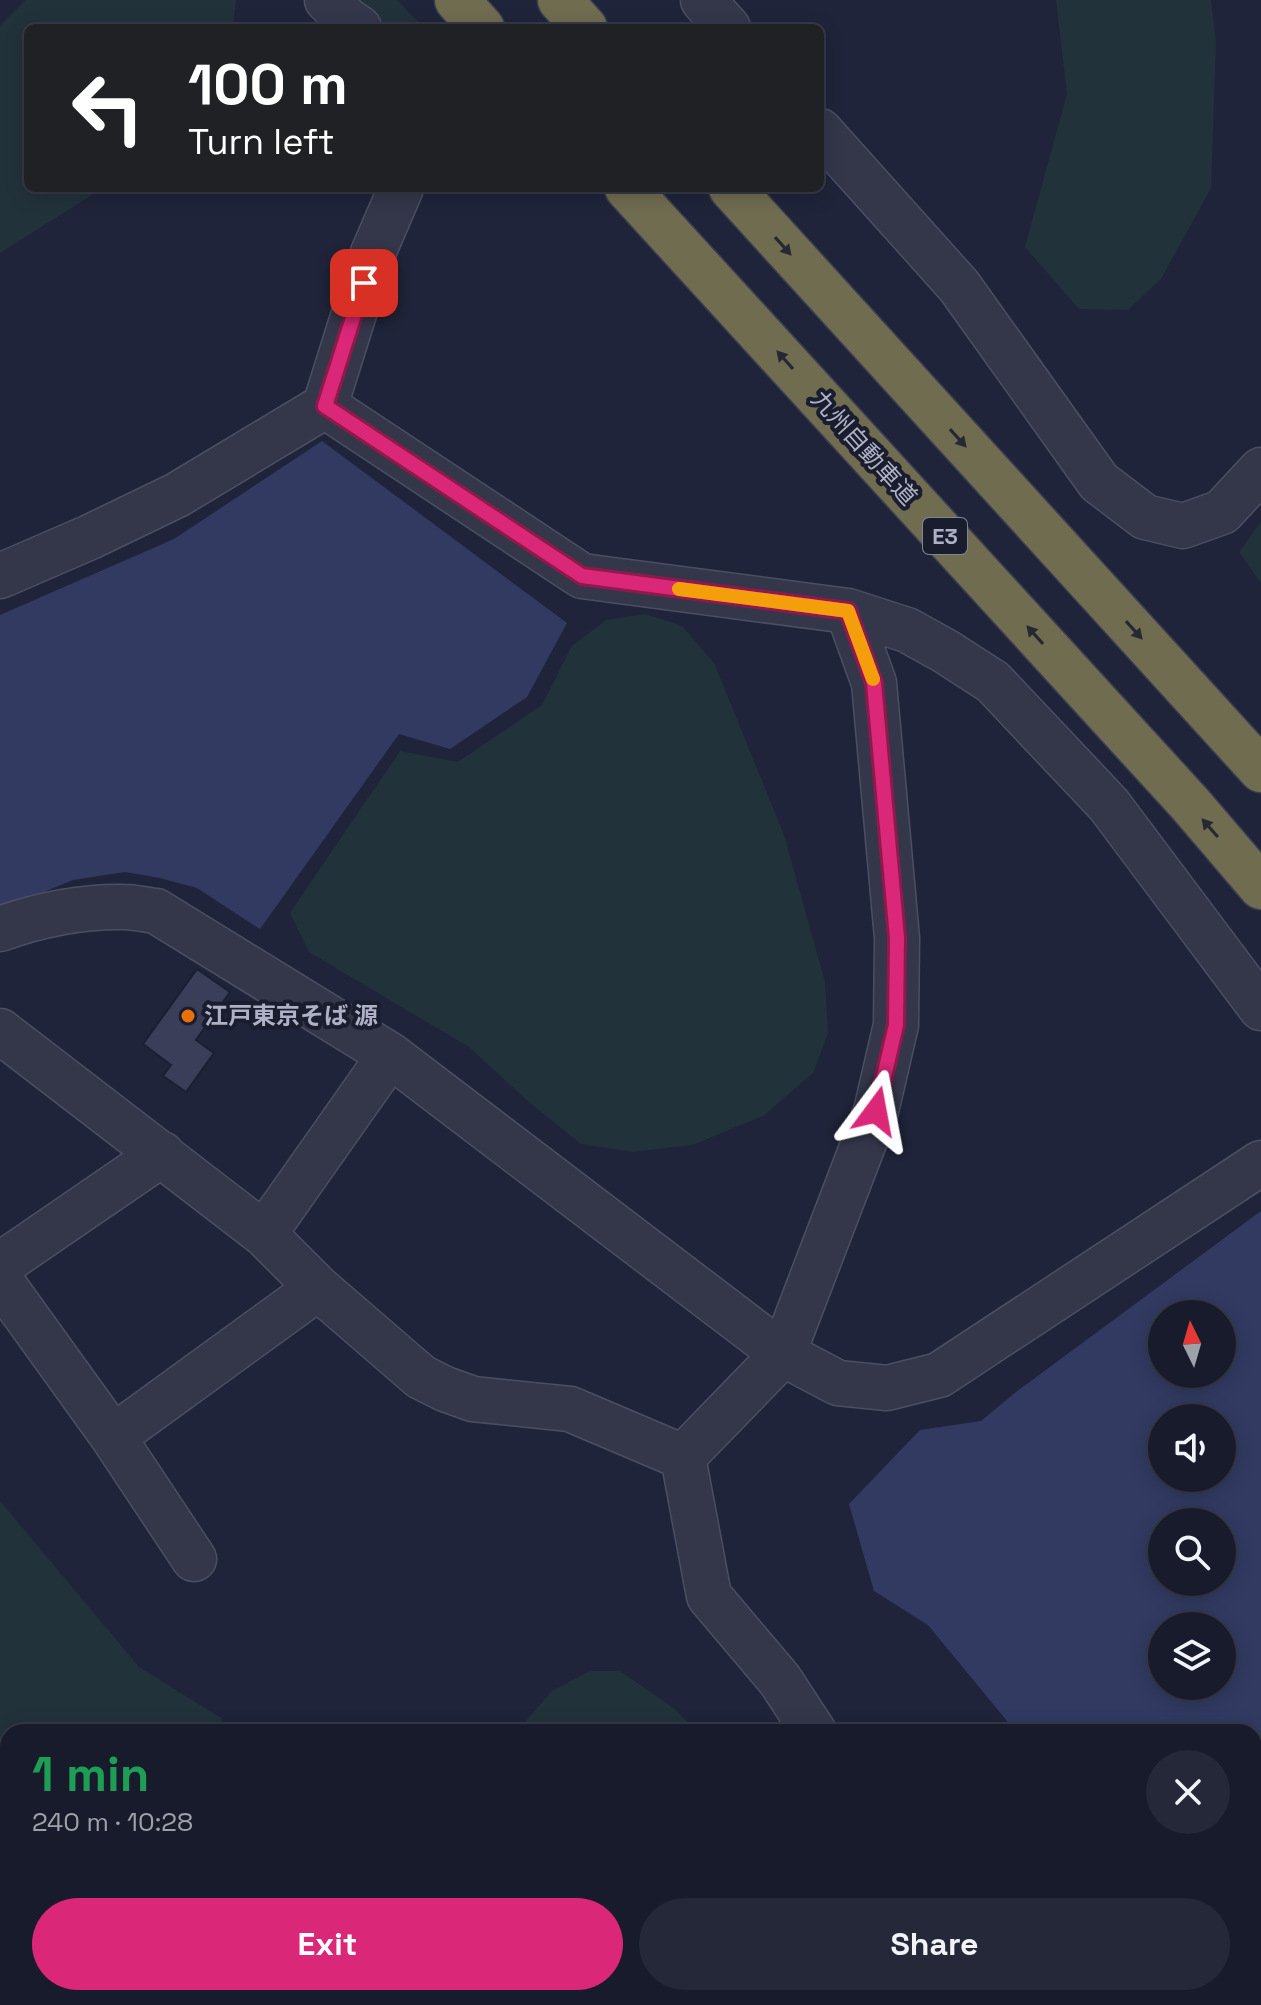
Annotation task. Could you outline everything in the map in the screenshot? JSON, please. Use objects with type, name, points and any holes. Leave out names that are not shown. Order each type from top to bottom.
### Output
[{"type":"highway","points":[[457,0],[478,24]]},
{"type":"highway","points":[[560,0],[581,24]]},
{"type":"highway","name":"九州自動車道","points":[[631,192],[1191,805],[1261,887]]},
{"type":"highway","points":[[735,192],[1261,770]]},
{"type":"street","points":[[327,0],[353,24]]},
{"type":"street","points":[[703,0],[724,24]]},
{"type":"street","points":[[824,135],[959,286],[1099,482],[1145,517],[1183,526],[1222,512],[1261,470]]},
{"type":"street","points":[[0,576],[177,495],[325,406],[373,253],[399,192]]},
{"type":"street","points":[[325,406],[582,576],[848,611],[907,630],[945,651],[993,682],[1109,805],[1261,1008]]},
{"type":"street","points":[[683,1457],[783,1354],[876,1111],[896,1025],[897,938],[874,683],[848,611]]},
{"type":"street","points":[[0,929],[68,911],[124,907],[156,911],[390,1055],[783,1354],[838,1383],[887,1388],[939,1375],[1261,1163]]},
{"type":"street","points":[[0,1031],[264,1234],[318,1288],[421,1377],[473,1399],[570,1409],[683,1457]]},
{"type":"street","points":[[264,1234],[390,1055]]},
{"type":"street","points":[[0,1265],[162,1154]]},
{"type":"street","points":[[0,1280],[113,1437],[194,1559]]},
{"type":"street","points":[[113,1437],[318,1288]]},
{"type":"street","points":[[683,1457],[709,1596],[780,1680],[809,1724]]},
{"type":"shaded area","points":[[26,0],[236,0],[233,24],[24,24],[24,192],[97,192],[0,253],[0,26]]},
{"type":"shaded area","points":[[336,0],[397,0],[420,24],[355,24]]},
{"type":"shaded area","points":[[1056,0],[1211,0],[1216,43],[1211,188],[1161,279],[1128,310],[1079,309],[1025,247],[1067,94]]},
{"type":"shaded area","points":[[1261,522],[1261,583],[1239,552]]},
{"type":"shaded area","points":[[645,614],[682,626],[714,663],[784,835],[825,982],[828,1033],[813,1073],[763,1116],[692,1145],[633,1152],[581,1144],[469,1047],[309,952],[290,913],[400,751],[458,762],[542,705],[572,646],[606,620]]},
{"type":"shaded area","points":[[0,1501],[139,1667],[221,1718],[223,1724],[0,1724]]},
{"type":"shaded area","points":[[590,1671],[620,1671],[675,1709],[689,1724],[523,1724],[552,1691]]},
{"type":"water","points":[[322,441],[567,623],[527,697],[450,749],[399,734],[260,929],[197,888],[125,872],[73,880],[0,910],[0,615],[174,539]]},
{"type":"water","points":[[1261,1211],[1261,1724],[1009,1724],[928,1625],[874,1591],[849,1504],[920,1430],[981,1421]]},
{"type":"building","name":"江戸東京そば 源","points":[[197,969],[230,992],[196,1040],[214,1053],[186,1092],[163,1076],[171,1065],[143,1044]]},
{"type":"slow traffic","points":[[679,589],[848,611],[873,679]]},
{"type":"place","name":"江戸東京そば 源","points":[[188,1016]]},
{"type":"route","points":[[364,283],[325,406],[582,576],[848,611],[874,683],[897,938],[896,1025],[876,1111]]}]
